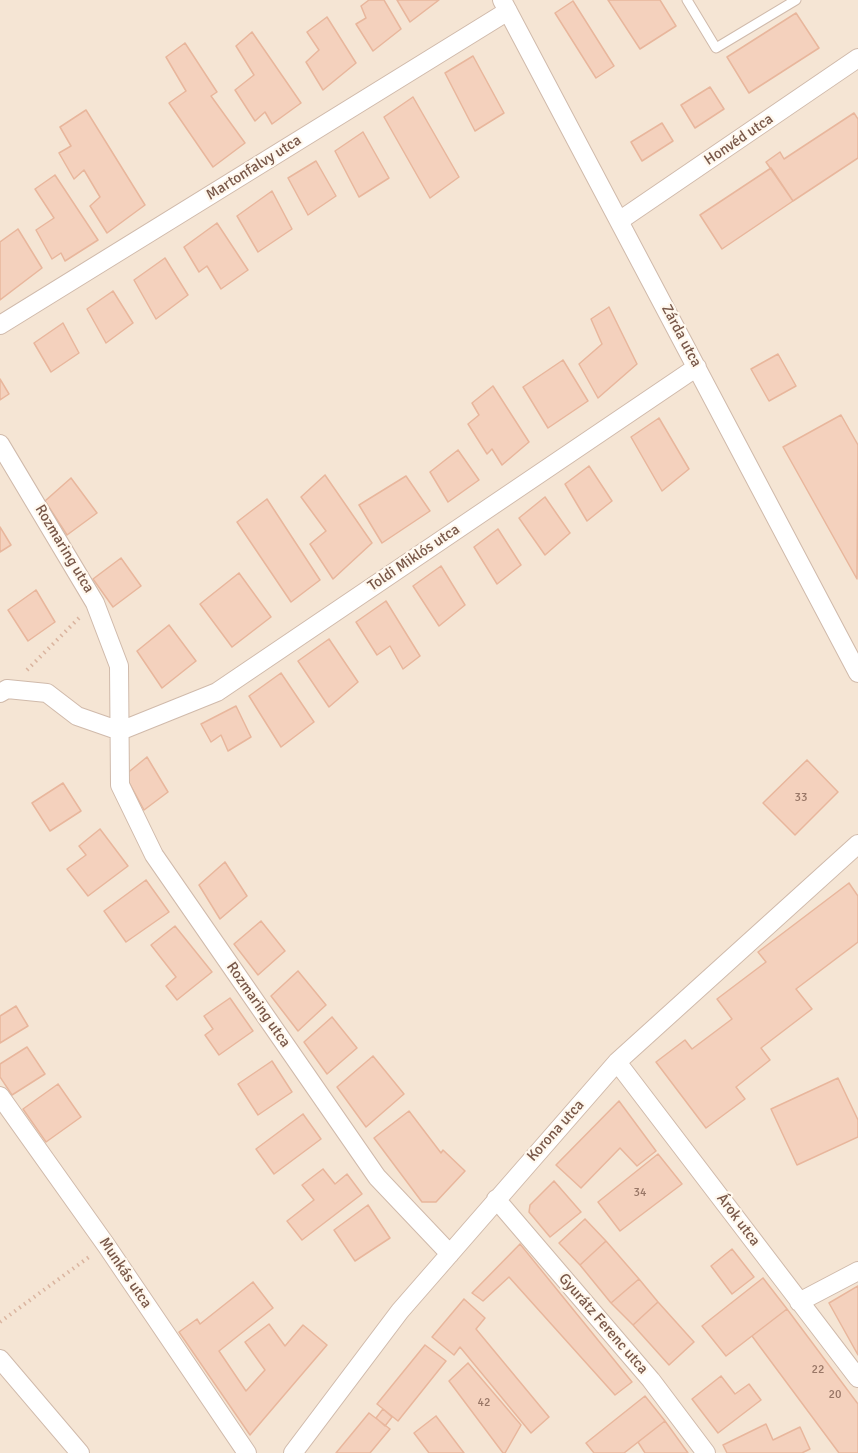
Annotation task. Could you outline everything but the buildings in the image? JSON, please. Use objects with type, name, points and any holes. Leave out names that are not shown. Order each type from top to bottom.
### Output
[{"type":"street","name":"Zárda utca","points":[[505,5],[858,673]]},
{"type":"street","name":"Martonfalvy utca","points":[[0,325],[505,5]]},
{"type":"street","name":"Honvéd utca","points":[[619,221],[858,58]]},
{"type":"street","name":"Toldi Miklós utca","points":[[120,731],[217,692],[698,367]]},
{"type":"street","name":"Rozmaring utca","points":[[0,444],[95,603],[119,666],[120,785],[154,855],[377,1177],[450,1254]]},
{"type":"street","points":[[4,691],[47,693],[76,716],[120,731]]},
{"type":"street","name":"Korona utca","points":[[292,1453],[400,1311],[496,1198],[617,1062],[858,844]]},
{"type":"street","name":"Árok utca","points":[[617,1062],[858,1378]]},
{"type":"street","name":"Munkás utca","points":[[0,1096],[106,1245],[247,1453]]},
{"type":"street","name":"Gyurátz Ferenc utca","points":[[496,1198],[651,1380],[706,1453]]},
{"type":"street","points":[[799,1302],[858,1271]]},
{"type":"street","points":[[0,1359],[80,1453]]},
{"type":"lane","points":[[687,0],[716,48],[796,0]]},
{"type":"path","points":[[4,691],[95,603]]},
{"type":"path","points":[[0,1322],[106,1245]]},
{"type":"shaded area","points":[[0,0],[858,0],[858,1453],[0,1453]]}]
